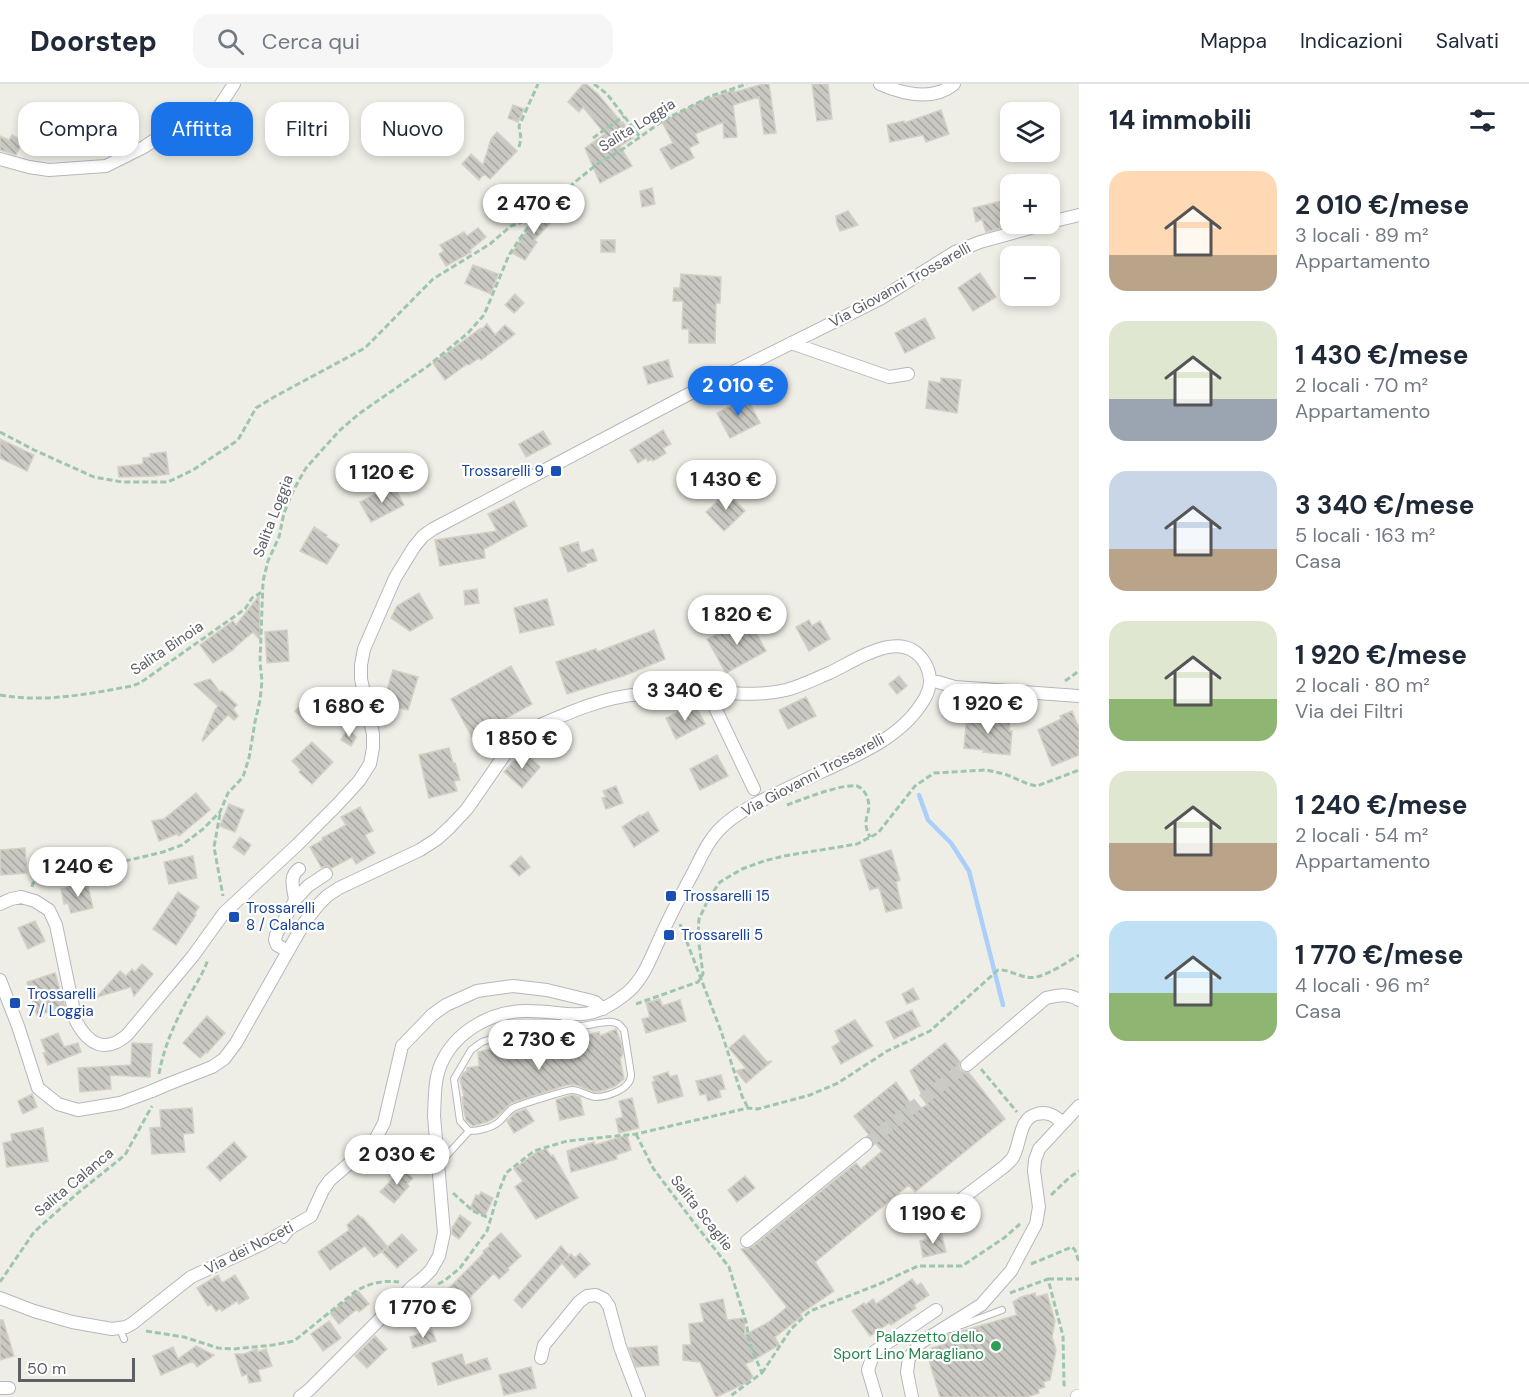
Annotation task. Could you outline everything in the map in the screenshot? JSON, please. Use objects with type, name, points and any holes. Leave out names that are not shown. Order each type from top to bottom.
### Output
[{"type":"street","points":[[0,159],[49,170],[82,169],[106,165],[144,147],[165,133],[209,117],[219,107],[234,84]]},
{"type":"street","points":[[880,84],[925,96],[939,93],[954,84]]},
{"type":"street","points":[[1060,220],[1079,215]]},
{"type":"street","name":"Via Giovanni Trossarelli","points":[[0,904],[21,897],[35,901],[49,910],[56,925],[73,1011],[80,1029],[95,1043],[103,1045],[119,1042],[193,956],[224,913],[337,805],[359,781],[370,764],[373,734],[361,680],[364,649],[395,578],[423,536],[685,396],[880,299],[955,252],[1009,234]]},
{"type":"street","points":[[791,343],[889,376],[908,374]]},
{"type":"street","points":[[0,980],[38,1088],[58,1104],[78,1110],[120,1103],[212,1067],[224,1059],[246,1026],[304,923],[319,904],[339,888],[420,850],[436,839],[467,809],[512,744],[531,729],[554,719],[604,700],[639,694],[763,694],[785,690],[834,671],[870,652],[892,646],[903,647],[919,656],[925,663],[931,680],[955,687],[1079,696]]},
{"type":"street","name":"Via Giovanni Trossarelli","points":[[300,1397],[431,1270],[439,1256],[444,1233],[434,1116],[436,1082],[440,1066],[455,1042],[475,1026],[496,1015],[527,1011],[582,1015],[603,1009],[628,992],[646,970],[674,908],[712,837],[723,825],[768,798],[867,750],[886,738],[917,709],[927,694],[931,680]]},
{"type":"street","points":[[708,693],[754,789]]},
{"type":"street","points":[[295,900],[292,878],[299,869]]},
{"type":"street","points":[[288,951],[277,945],[276,936],[295,900],[308,886],[326,874]]},
{"type":"street","name":"Via dei Noceti","points":[[0,1298],[34,1311],[72,1322],[112,1329],[122,1334],[191,1277],[262,1244],[311,1216],[330,1180],[376,1138],[384,1123],[402,1046],[432,1015],[446,1005],[477,991],[513,986],[547,990],[588,1000],[595,1002],[603,1009]]},
{"type":"street","points":[[970,1062],[1046,998],[1063,994],[1079,1000]]},
{"type":"street","points":[[912,1397],[907,1372],[909,1358],[920,1343],[981,1305],[1011,1270],[1036,1224],[1039,1207],[1034,1171],[1039,1149],[1079,1106]]},
{"type":"street","points":[[905,1208],[917,1217],[943,1214],[1012,1159],[1022,1129],[1033,1115],[1053,1114],[1063,1123]]},
{"type":"street","points":[[747,1241],[866,1144]]},
{"type":"street","points":[[541,1358],[544,1345],[579,1302],[587,1296],[596,1295],[604,1299],[609,1306],[620,1347],[639,1397]]},
{"type":"street","points":[[876,1397],[867,1370],[874,1352],[936,1310]]},
{"type":"lane","points":[[439,1164],[469,1131],[495,1125],[512,1109],[572,1090],[594,1097],[610,1094],[629,1083],[632,1079],[624,1030],[619,1024],[614,1022],[568,1026],[565,1024],[564,1014]]},
{"type":"lane","points":[[469,1131],[460,1121],[454,1079],[471,1050],[482,1042],[539,1027]]},
{"type":"lane","points":[[284,1240],[293,1226]]},
{"type":"lane","points":[[942,1329],[946,1331],[1002,1310]]},
{"type":"path","points":[[519,147],[521,139],[519,126],[538,84]]},
{"type":"path","points":[[594,84],[607,94],[640,137]]},
{"type":"path","name":"Salita Loggia","points":[[34,891],[33,883],[46,877],[138,858],[182,845],[220,812],[228,793],[243,777],[249,758],[262,681],[260,662],[263,581],[294,489],[306,468],[339,431],[360,413],[428,366],[468,333],[484,315],[509,255],[523,234],[567,188],[596,165],[664,120],[711,96],[747,84]]},
{"type":"path","points":[[593,138],[624,116]]},
{"type":"path","points":[[0,432],[94,477],[122,482],[168,482],[193,470],[238,440],[256,408],[366,348],[433,279],[490,244],[511,226],[536,218]]},
{"type":"path","name":"Salita Binoia","points":[[0,695],[63,697],[140,683],[245,609],[252,598],[262,592]]},
{"type":"path","points":[[634,1005],[698,982],[703,974],[698,936],[699,919],[720,882],[742,869],[784,856],[857,844],[878,833],[915,786],[934,773],[986,770],[1005,774],[1037,786],[1079,770]]},
{"type":"path","points":[[768,798],[774,805],[781,808],[812,795],[858,786],[864,791],[868,800],[865,828],[870,837]]},
{"type":"path","points":[[674,908],[748,1108],[758,1109],[810,1095],[838,1083],[887,1051],[930,1031],[998,970],[1028,978],[1039,977],[1079,955]]},
{"type":"path","points":[[970,1062],[1019,1114],[1025,1111]]},
{"type":"path","name":"Salita Calanca","points":[[0,1282],[34,1232],[125,1155],[153,1104]]},
{"type":"path","name":"Salita Scaglie","points":[[636,1134],[653,1168],[729,1267],[746,1322],[750,1345],[762,1373]]},
{"type":"path","points":[[729,1397],[762,1373],[791,1329],[810,1311],[877,1286],[918,1266],[962,1266],[1004,1238],[1079,1171]]},
{"type":"path","points":[[441,1182],[473,1211],[491,1219]]},
{"type":"path","points":[[1028,1266],[1072,1247],[1079,1262]]},
{"type":"path","points":[[1048,1279],[1063,1336],[1064,1385],[1077,1392]]},
{"type":"path","points":[[1002,1310],[1003,1299],[1011,1293],[1048,1279],[1079,1279]]},
{"type":"building","points":[[583,84],[598,94],[623,122],[633,138],[620,146],[632,166],[600,183],[585,148],[605,134],[583,107],[579,112],[568,102]]},
{"type":"building","points":[[769,84],[776,133],[764,134],[759,97],[733,105],[737,137],[724,138],[723,122],[695,134],[699,143],[689,148],[694,158],[671,169],[660,149],[673,143],[662,122],[702,101],[734,90],[735,92]]},
{"type":"building","points":[[812,84],[828,84],[832,119],[817,121]]},
{"type":"building","points":[[513,105],[524,109],[518,122],[508,118]]},
{"type":"building","points":[[941,110],[949,134],[926,142],[923,135],[890,142],[887,125],[904,121],[904,123]]},
{"type":"building","points":[[497,132],[517,151],[490,179],[484,174],[479,180],[462,164],[471,154],[483,165],[491,139]]},
{"type":"building","points":[[12,135],[18,138],[16,155],[0,150],[0,136],[9,140]]},
{"type":"building","points":[[652,188],[655,204],[642,207],[640,191]]},
{"type":"building","points":[[1000,201],[1000,228],[986,232],[982,219],[976,222],[973,208]]},
{"type":"building","points":[[549,208],[558,215],[534,240],[537,242],[525,260],[512,253],[519,240]]},
{"type":"building","points":[[848,211],[858,225],[840,231],[836,216]]},
{"type":"building","points":[[478,228],[486,237],[470,250],[471,252],[446,266],[439,254],[444,251],[440,245],[464,232],[467,236]]},
{"type":"building","points":[[601,240],[615,240],[615,252],[601,252]]},
{"type":"building","points":[[473,265],[498,274],[491,294],[465,283]]},
{"type":"building","points":[[980,273],[996,297],[973,311],[958,288]]},
{"type":"building","points":[[681,274],[721,277],[720,303],[716,303],[715,343],[689,343],[689,329],[682,329],[683,301],[673,301],[674,288],[680,288]]},
{"type":"building","points":[[515,294],[524,303],[514,313],[505,305]]},
{"type":"building","points":[[925,318],[935,338],[905,353],[895,333]]},
{"type":"building","points":[[487,324],[495,335],[505,325],[515,334],[481,360],[479,358],[467,364],[445,380],[433,363],[481,328],[479,332]]},
{"type":"building","points":[[668,360],[673,377],[648,384],[643,367]]},
{"type":"building","points":[[941,378],[961,380],[957,413],[926,408],[929,381],[941,383]]},
{"type":"building","points":[[745,394],[760,423],[730,438],[717,413],[731,406],[729,402]]},
{"type":"building","points":[[663,430],[671,444],[663,448],[666,453],[653,461],[652,459],[648,461],[646,458],[638,463],[630,450]]},
{"type":"building","points":[[543,431],[551,444],[526,457],[519,444]]},
{"type":"building","points":[[0,439],[34,455],[27,471],[0,458]]},
{"type":"building","points":[[166,452],[169,474],[119,477],[118,467],[143,464],[143,458],[151,457],[150,454]]},
{"type":"building","points":[[393,485],[404,505],[371,522],[360,502]]},
{"type":"building","points":[[727,492],[745,511],[724,531],[706,512]]},
{"type":"building","points":[[514,501],[527,526],[484,549],[485,558],[440,566],[435,540],[497,531],[488,514]]},
{"type":"building","points":[[314,527],[339,545],[327,564],[300,551]]},
{"type":"building","points":[[578,542],[581,553],[593,549],[597,561],[568,572],[560,548]]},
{"type":"building","points":[[477,589],[479,603],[465,605],[464,591]]},
{"type":"building","points":[[419,593],[433,618],[410,631],[391,618],[397,606]]},
{"type":"building","points":[[259,596],[260,640],[253,632],[213,663],[200,645],[233,621],[236,625]]},
{"type":"building","points":[[547,599],[554,625],[520,633],[514,608]]},
{"type":"building","points":[[749,620],[766,651],[726,673],[707,639]]},
{"type":"building","points":[[809,620],[812,626],[820,621],[830,639],[809,651],[796,627]]},
{"type":"building","points":[[287,630],[289,661],[267,663],[265,632]]},
{"type":"building","points":[[654,630],[665,659],[626,675],[567,694],[556,662],[596,649],[597,652]]},
{"type":"building","points":[[511,666],[532,704],[472,737],[451,699]]},
{"type":"building","points":[[393,670],[418,677],[408,710],[383,703]]},
{"type":"building","points":[[899,676],[907,686],[897,694],[889,684]]},
{"type":"building","points":[[210,679],[220,692],[222,691],[237,705],[233,709],[238,716],[234,720],[228,715],[203,741],[218,706],[194,684]]},
{"type":"building","points":[[312,695],[326,710],[311,724],[295,711]]},
{"type":"building","points":[[806,697],[816,716],[788,729],[779,710]]},
{"type":"building","points":[[687,708],[689,712],[697,708],[705,724],[676,739],[666,718]]},
{"type":"building","points":[[1072,711],[1079,728],[1079,755],[1052,766],[1038,730]]},
{"type":"building","points":[[967,714],[984,716],[984,719],[1010,721],[1009,731],[1012,731],[1010,755],[964,748]]},
{"type":"building","points":[[348,728],[356,737],[351,746],[341,740]]},
{"type":"building","points":[[312,742],[333,762],[312,784],[299,772],[301,770],[292,761]]},
{"type":"building","points":[[449,748],[460,780],[454,781],[457,791],[429,798],[419,755]]},
{"type":"building","points":[[523,751],[540,767],[522,788],[504,772]]},
{"type":"building","points":[[717,755],[728,776],[700,790],[690,769]]},
{"type":"building","points":[[616,786],[623,803],[606,809],[602,798],[606,797],[603,791]]},
{"type":"building","points":[[196,793],[210,810],[179,836],[177,834],[159,841],[152,821],[164,819]]},
{"type":"building","points":[[229,804],[244,810],[235,832],[220,826]]},
{"type":"building","points":[[360,807],[373,831],[365,835],[375,853],[356,864],[352,857],[332,868],[321,867],[310,847],[346,825],[341,817]]},
{"type":"building","points":[[648,812],[659,831],[634,847],[622,827]]},
{"type":"building","points":[[240,837],[251,845],[244,855],[233,847]]},
{"type":"building","points":[[25,848],[27,873],[1,875],[0,850]]},
{"type":"building","points":[[891,850],[900,880],[896,882],[902,908],[886,912],[879,887],[870,890],[860,860]]},
{"type":"building","points":[[193,856],[197,878],[169,884],[164,862]]},
{"type":"building","points":[[521,856],[530,867],[519,876],[510,866]]},
{"type":"building","points":[[87,882],[93,908],[71,913],[68,903],[64,904],[61,889]]},
{"type":"building","points":[[178,892],[199,907],[176,945],[153,929]]},
{"type":"building","points":[[35,921],[45,941],[28,949],[18,928]]},
{"type":"building","points":[[142,964],[153,974],[134,996],[131,987],[97,997],[120,971],[126,976],[132,969],[135,972]]},
{"type":"building","points":[[55,973],[65,1007],[37,1015],[27,982]]},
{"type":"building","points":[[913,988],[919,999],[907,1004],[902,994]]},
{"type":"building","points":[[660,999],[662,1006],[680,1000],[686,1021],[646,1033],[642,1019],[650,1017],[646,1003]]},
{"type":"building","points":[[912,1010],[920,1026],[894,1039],[886,1022]]},
{"type":"building","points":[[207,1016],[225,1033],[200,1058],[183,1043]]},
{"type":"building","points":[[855,1020],[873,1046],[841,1064],[832,1047],[840,1042],[835,1031]]},
{"type":"building","points":[[616,1029],[623,1054],[620,1059],[624,1079],[615,1086],[595,1092],[576,1085],[567,1085],[511,1103],[487,1122],[473,1126],[466,1120],[460,1079],[464,1072],[467,1072],[467,1068],[479,1066],[478,1052],[548,1034],[565,1038],[573,1036],[574,1038],[599,1032],[600,1036]]},
{"type":"building","points":[[58,1033],[64,1047],[78,1043],[81,1052],[48,1065],[41,1040]]},
{"type":"building","points":[[744,1035],[767,1062],[772,1061],[746,1083],[736,1071],[746,1068],[729,1048]]},
{"type":"building","points":[[132,1043],[152,1044],[150,1077],[110,1075],[111,1089],[80,1092],[78,1068],[131,1065]]},
{"type":"building","points":[[945,1043],[960,1062],[960,1070],[969,1073],[1005,1119],[915,1192],[909,1185],[815,1262],[834,1291],[800,1314],[802,1316],[775,1337],[779,1345],[745,1364],[753,1377],[746,1383],[716,1397],[700,1362],[683,1360],[683,1345],[691,1345],[689,1324],[704,1322],[700,1304],[723,1299],[727,1320],[744,1318],[745,1335],[769,1322],[787,1307],[741,1249],[752,1247],[856,1163],[861,1169],[882,1151],[854,1116],[896,1082],[916,1111],[927,1105],[910,1071]]},
{"type":"building","points":[[668,1072],[670,1077],[677,1075],[683,1096],[658,1103],[652,1082],[655,1081],[653,1077]]},
{"type":"building","points":[[721,1075],[725,1089],[719,1090],[721,1097],[708,1101],[706,1094],[700,1095],[696,1081]]},
{"type":"building","points":[[32,1094],[37,1107],[23,1114],[18,1101]]},
{"type":"building","points":[[572,1095],[580,1097],[584,1115],[560,1120],[556,1100]]},
{"type":"building","points":[[632,1098],[639,1128],[619,1133],[616,1119],[623,1117],[619,1101]]},
{"type":"building","points":[[192,1108],[194,1133],[183,1134],[185,1152],[152,1154],[150,1128],[161,1127],[160,1110]]},
{"type":"building","points":[[526,1109],[534,1121],[514,1133],[507,1121],[515,1113]]},
{"type":"building","points":[[43,1128],[48,1161],[7,1167],[3,1143],[12,1141],[11,1134]]},
{"type":"building","points":[[627,1135],[631,1150],[616,1155],[617,1159],[571,1172],[567,1151]]},
{"type":"building","points":[[234,1142],[247,1157],[220,1181],[207,1167]]},
{"type":"building","points":[[546,1149],[551,1156],[553,1155],[578,1198],[536,1219],[515,1187],[523,1181],[514,1169],[537,1152]]},
{"type":"building","points":[[402,1169],[413,1178],[394,1203],[380,1192]]},
{"type":"building","points":[[745,1176],[755,1188],[737,1202],[728,1190]]},
{"type":"building","points":[[481,1192],[493,1198],[485,1216],[470,1209],[476,1195],[479,1196]]},
{"type":"building","points":[[358,1215],[388,1247],[374,1257],[365,1246],[330,1270],[318,1252],[349,1230],[347,1225]]},
{"type":"building","points":[[460,1215],[471,1223],[459,1239],[452,1234],[452,1228]]},
{"type":"building","points":[[501,1233],[521,1256],[499,1279],[494,1273],[463,1304],[448,1289]]},
{"type":"building","points":[[940,1233],[946,1252],[923,1257],[920,1241],[928,1239],[927,1236]]},
{"type":"building","points":[[402,1234],[417,1250],[397,1268],[382,1252]]},
{"type":"building","points":[[561,1246],[569,1255],[564,1261],[571,1254],[575,1258],[580,1253],[590,1264],[575,1278],[562,1263],[522,1308],[514,1300]]},
{"type":"building","points":[[218,1275],[222,1283],[235,1275],[249,1298],[239,1304],[237,1301],[222,1311],[221,1308],[216,1311],[211,1304],[208,1306],[197,1288]]},
{"type":"building","points":[[912,1279],[917,1286],[921,1283],[929,1295],[914,1305],[916,1308],[870,1336],[852,1311],[873,1299],[876,1304]]},
{"type":"building","points":[[358,1291],[369,1304],[359,1312],[357,1309],[339,1324],[330,1313]]},
{"type":"building","name":"Palazzetto dello Sport Lino Maragliano","points":[[1035,1293],[1036,1297],[1047,1294],[1055,1321],[1052,1337],[1056,1350],[1050,1380],[1043,1382],[1045,1387],[1038,1389],[1039,1393],[1027,1397],[940,1397],[928,1357],[931,1348],[945,1344],[943,1338],[948,1335],[1017,1315],[1013,1302]]},
{"type":"building","points":[[0,1320],[3,1320],[14,1356],[0,1360]]},
{"type":"building","points":[[329,1321],[341,1338],[323,1351],[311,1334]]},
{"type":"building","points":[[432,1330],[436,1341],[413,1348],[410,1337]]},
{"type":"building","points":[[375,1336],[387,1349],[367,1368],[355,1356]]},
{"type":"building","points":[[196,1346],[214,1355],[197,1367],[193,1361],[161,1375],[153,1356],[173,1347],[178,1359]]},
{"type":"building","points":[[657,1346],[659,1365],[636,1367],[629,1348]]},
{"type":"building","points":[[257,1349],[258,1352],[266,1349],[272,1366],[258,1370],[261,1381],[249,1383],[247,1374],[242,1376],[235,1354],[244,1354]]},
{"type":"building","points":[[462,1354],[465,1365],[487,1358],[491,1369],[438,1385],[432,1363]]},
{"type":"building","points":[[531,1367],[536,1388],[504,1395],[499,1375]]},
{"type":"waterway","points":[[919,795],[928,820],[951,843],[969,871],[1003,1005]]},
{"type":"tunnel","points":[[866,1144],[967,1065]]},
{"type":"place","name":"Trossarelli 9","points":[[556,471]]},
{"type":"place","name":"Trossarelli 15","points":[[671,896]]},
{"type":"place","name":"Trossarelli 8 / Calanca","points":[[234,917]]},
{"type":"place","name":"Trossarelli 5","points":[[669,935]]},
{"type":"place","name":"Trossarelli 7 / Loggia","points":[[15,1003]]},
{"type":"place","name":"Palazzetto dello Sport Lino Maragliano","points":[[996,1346]]}]
